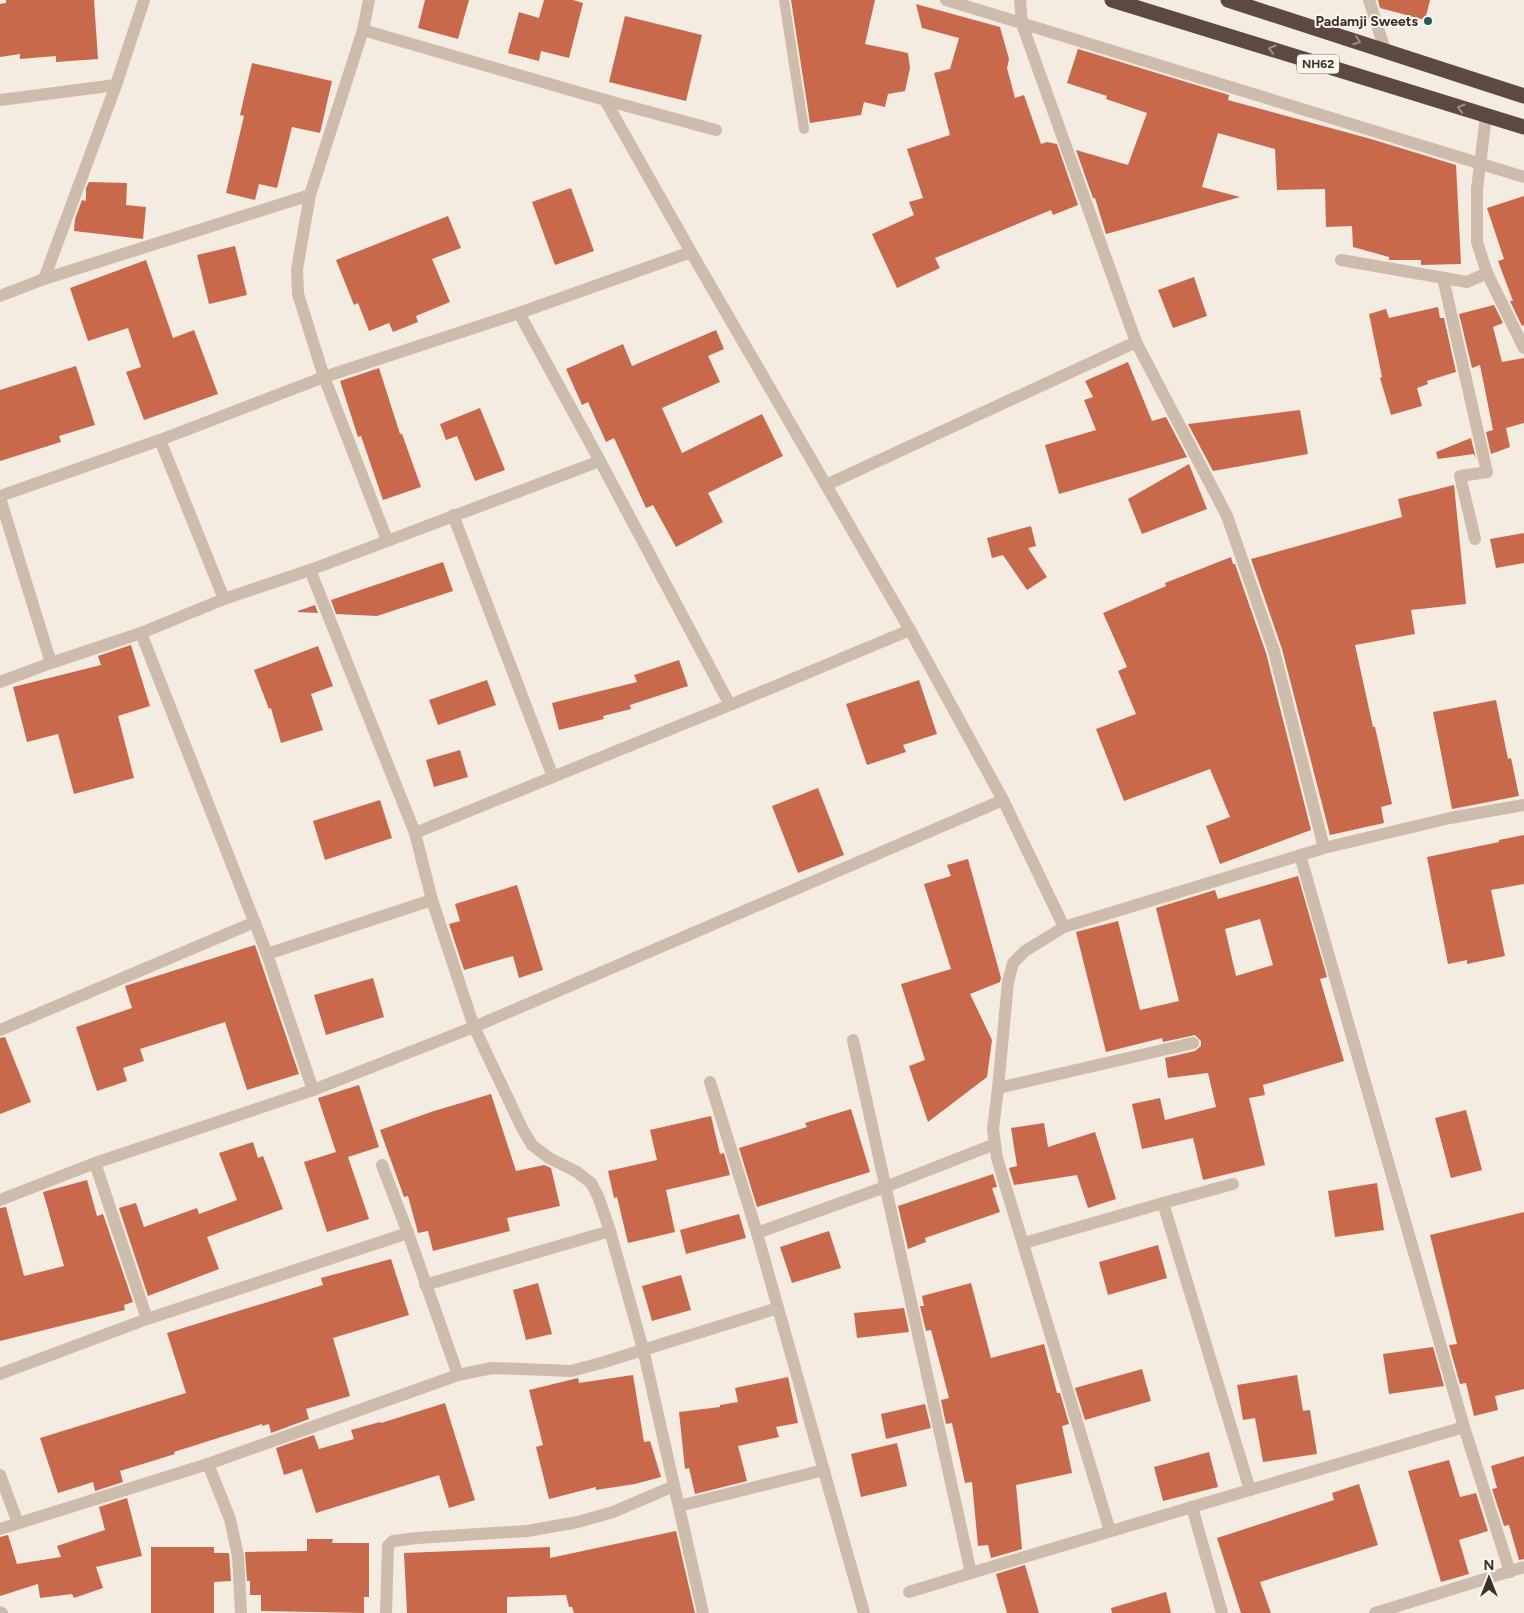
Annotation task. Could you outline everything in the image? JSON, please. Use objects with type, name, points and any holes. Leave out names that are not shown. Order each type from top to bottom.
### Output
[{"type":"highway","name":"NH62","points":[[1112,0],[1524,127]]},
{"type":"highway","name":"NH62","points":[[1228,0],[1524,96]]},
{"type":"street","points":[[44,279],[116,85],[144,0]]},
{"type":"street","points":[[369,0],[362,30],[310,195],[297,269],[298,294],[324,377],[387,540]]},
{"type":"street","points":[[946,0],[1524,177]]},
{"type":"street","points":[[1020,0],[1022,24],[1136,342],[1227,516],[1274,651],[1324,848]]},
{"type":"street","points":[[1369,0],[1385,50]]},
{"type":"street","points":[[362,30],[716,130]]},
{"type":"street","points":[[0,100],[116,85]]},
{"type":"street","points":[[605,100],[690,252],[910,630],[1003,800],[1064,927]]},
{"type":"street","points":[[1486,116],[1477,189],[1477,242],[1487,273],[1524,348]]},
{"type":"street","points":[[0,296],[44,279],[310,195]]},
{"type":"street","points":[[51,663],[0,497],[160,440],[324,377],[519,313],[690,252]]},
{"type":"street","points":[[1341,260],[1467,282],[1487,273]]},
{"type":"street","points":[[1444,278],[1487,472],[1460,476],[1475,539]]},
{"type":"street","points":[[519,313],[730,706]]},
{"type":"street","points":[[826,485],[1136,342]]},
{"type":"street","points":[[160,440],[224,599]]},
{"type":"street","points":[[0,682],[141,633],[224,599],[310,570],[600,461]]},
{"type":"street","points":[[453,515],[553,777]]},
{"type":"street","points":[[310,570],[415,833],[432,900],[474,1027],[532,1145],[548,1158],[577,1172],[591,1183],[598,1196],[610,1231],[643,1349],[704,1613]]},
{"type":"street","points":[[415,833],[730,706],[910,630]]},
{"type":"street","points":[[141,633],[255,922],[313,1090]]},
{"type":"street","points":[[0,1200],[95,1162],[313,1090],[474,1027],[1003,800]]},
{"type":"street","points":[[1110,1531],[997,1158],[993,1129],[1008,982],[1013,963],[1025,951],[1064,927],[1324,848],[1450,818],[1524,805]]},
{"type":"street","points":[[1300,855],[1464,1427],[1510,1572]]},
{"type":"street","points":[[266,954],[432,900]]},
{"type":"street","points":[[0,1030],[255,922]]},
{"type":"street","points":[[853,1040],[971,1573]]},
{"type":"street","points":[[998,1088],[1193,1043]]},
{"type":"street","points":[[710,1082],[757,1233],[864,1613]]},
{"type":"street","points":[[757,1233],[885,1188],[995,1144]]},
{"type":"street","points":[[95,1162],[147,1319]]},
{"type":"street","points":[[382,1165],[458,1375]]},
{"type":"street","points":[[1024,1242],[1233,1184]]},
{"type":"street","points":[[1163,1203],[1250,1490]]},
{"type":"street","points":[[425,1285],[610,1231]]},
{"type":"street","points":[[0,1374],[147,1319],[408,1233]]},
{"type":"street","points":[[0,1529],[208,1464],[458,1375],[492,1368],[571,1371],[778,1308]]},
{"type":"street","points":[[909,1592],[1464,1427]]},
{"type":"street","points":[[208,1464],[230,1520],[238,1556],[241,1613]]},
{"type":"street","points":[[679,1506],[824,1470]]},
{"type":"street","points":[[0,1475],[18,1523]]},
{"type":"street","points":[[386,1613],[388,1546],[393,1541],[527,1531],[578,1522],[613,1512],[674,1486]]},
{"type":"street","points":[[1192,1507],[1222,1613]]},
{"type":"street","points":[[1375,1613],[1524,1567]]},
{"type":"lane","points":[[784,0],[804,129]]},
{"type":"building","points":[[6,0],[94,0],[98,59],[56,62],[56,56],[20,59],[20,54],[0,57],[0,4],[6,3]]},
{"type":"building","points":[[425,0],[469,0],[458,39],[418,28]]},
{"type":"building","points":[[544,0],[573,0],[583,3],[569,58],[541,51],[539,61],[508,53],[519,12],[539,18]]},
{"type":"building","points":[[791,0],[875,0],[865,44],[908,53],[910,68],[905,91],[888,94],[885,107],[864,102],[861,115],[810,123]]},
{"type":"building","points":[[1378,0],[1430,0],[1425,20],[1380,8]]},
{"type":"building","points":[[916,4],[1000,27],[1009,59],[1007,68],[1015,98],[1024,95],[1041,144],[1047,142],[1057,144],[1078,205],[1053,215],[1051,210],[935,258],[940,268],[897,288],[872,234],[914,215],[909,202],[923,198],[907,149],[950,135],[934,73],[950,69],[959,38],[922,28]]},
{"type":"building","points":[[625,16],[702,35],[686,101],[609,82]]},
{"type":"building","points":[[1078,49],[1229,95],[1228,100],[1371,139],[1456,165],[1461,264],[1421,265],[1421,260],[1389,260],[1389,257],[1353,247],[1352,226],[1326,227],[1325,189],[1277,190],[1275,149],[1218,133],[1202,187],[1240,197],[1106,234],[1095,198],[1093,198],[1076,150],[1128,165],[1147,113],[1106,99],[1107,96],[1067,83]]},
{"type":"building","points":[[252,63],[332,81],[320,133],[292,127],[277,188],[259,184],[255,200],[226,193],[244,116],[240,115]]},
{"type":"building","points":[[89,182],[127,183],[126,205],[146,207],[143,239],[74,231],[75,219],[82,200],[86,201],[86,188]]},
{"type":"building","points":[[571,188],[594,251],[555,265],[532,202]]},
{"type":"building","points":[[1524,196],[1524,325],[1522,326],[1510,301],[1513,301],[1498,261],[1504,259],[1487,208]]},
{"type":"building","points":[[448,216],[461,248],[432,259],[450,302],[416,316],[418,322],[393,332],[389,323],[369,331],[358,303],[354,305],[336,260]]},
{"type":"building","points":[[235,246],[247,295],[209,304],[197,255]]},
{"type":"building","points":[[146,260],[173,338],[194,330],[218,394],[144,420],[126,372],[141,367],[128,328],[88,341],[70,288]]},
{"type":"building","points":[[1194,277],[1207,316],[1173,328],[1158,290]]},
{"type":"building","points":[[1494,305],[1503,323],[1493,327],[1502,362],[1524,358],[1524,423],[1506,428],[1510,447],[1491,454],[1486,432],[1493,430],[1480,365],[1472,368],[1459,314]]},
{"type":"building","points":[[1438,307],[1440,318],[1444,318],[1456,372],[1427,381],[1428,384],[1417,388],[1422,406],[1391,415],[1380,378],[1382,377],[1369,314],[1386,309],[1389,318]]},
{"type":"building","points":[[716,330],[724,349],[708,356],[720,382],[662,408],[682,453],[762,414],[783,456],[708,493],[723,522],[676,547],[653,505],[646,508],[614,438],[606,442],[588,402],[582,405],[566,369],[623,344],[632,366]]},
{"type":"building","points":[[1128,362],[1152,421],[1166,417],[1187,457],[1059,494],[1045,445],[1096,430],[1084,400],[1093,397],[1085,381]]},
{"type":"building","points":[[76,366],[95,425],[59,436],[61,442],[0,461],[0,390]]},
{"type":"building","points":[[379,368],[400,434],[402,434],[421,487],[383,500],[361,436],[358,437],[340,381]]},
{"type":"building","points":[[480,408],[505,470],[475,481],[457,436],[446,440],[440,424]]},
{"type":"building","points":[[1300,410],[1308,454],[1213,471],[1188,424]]},
{"type":"building","points":[[1471,438],[1476,459],[1474,454],[1438,459],[1436,452]]},
{"type":"building","points":[[1189,464],[1207,509],[1142,534],[1128,499]]},
{"type":"building","points":[[1454,485],[1466,604],[1411,610],[1415,634],[1355,645],[1392,804],[1381,807],[1384,823],[1330,835],[1282,649],[1251,559],[1402,517],[1398,499]]},
{"type":"building","points":[[1031,526],[1036,546],[1028,548],[1047,577],[1027,590],[1003,555],[992,558],[987,538]]},
{"type":"building","points":[[1524,533],[1524,563],[1496,568],[1490,539]]},
{"type":"building","points":[[1231,557],[1266,653],[1311,830],[1220,864],[1206,826],[1230,817],[1210,769],[1124,801],[1096,729],[1136,714],[1118,671],[1127,667],[1103,613],[1166,586],[1165,583]]},
{"type":"building","points":[[443,562],[453,591],[377,616],[336,614],[331,600]]},
{"type":"building","points":[[315,605],[318,613],[298,612],[298,611]]},
{"type":"building","points":[[131,645],[150,706],[118,716],[134,778],[74,794],[58,734],[27,742],[13,687],[101,665],[98,656]]},
{"type":"building","points":[[318,646],[333,686],[311,694],[323,730],[281,743],[271,708],[269,709],[254,670]]},
{"type":"building","points":[[679,660],[688,686],[630,705],[631,709],[603,716],[604,719],[559,730],[552,703],[637,682],[634,675]]},
{"type":"building","points":[[487,680],[496,705],[438,725],[429,700]]},
{"type":"building","points":[[919,680],[937,734],[903,745],[906,752],[867,765],[846,704]]},
{"type":"building","points":[[1496,700],[1508,759],[1511,758],[1519,796],[1452,809],[1433,712]]},
{"type":"building","points":[[460,750],[468,777],[434,787],[426,760]]},
{"type":"building","points":[[818,788],[844,855],[798,873],[772,806]]},
{"type":"building","points":[[380,800],[392,838],[325,860],[313,821]]},
{"type":"building","points":[[1524,835],[1524,884],[1491,890],[1505,956],[1467,964],[1467,960],[1448,964],[1427,857]]},
{"type":"building","points":[[968,859],[1001,978],[1000,982],[970,994],[992,1040],[987,1077],[928,1122],[909,1066],[925,1060],[901,984],[951,969],[924,884],[951,876],[947,865]]},
{"type":"building","points":[[1298,876],[1327,977],[1320,979],[1344,1061],[1263,1085],[1265,1095],[1249,1098],[1265,1165],[1203,1180],[1193,1138],[1142,1149],[1132,1104],[1160,1098],[1165,1120],[1216,1107],[1208,1073],[1168,1078],[1165,1058],[1195,1051],[1201,1046],[1201,1041],[1195,1035],[1163,1042],[1162,1038],[1106,1052],[1076,932],[1118,921],[1140,1010],[1179,1001],[1156,908],[1215,890],[1218,899]],"holes":[[[1260,919],[1273,965],[1236,976],[1225,929]]]},
{"type":"building","points":[[517,885],[543,970],[519,978],[513,956],[464,970],[449,924],[460,921],[455,904]]},
{"type":"building","points":[[255,945],[299,1074],[247,1090],[225,1022],[140,1049],[144,1061],[123,1068],[127,1081],[97,1091],[76,1027],[132,1008],[125,986]]},
{"type":"building","points":[[373,978],[384,1017],[326,1035],[314,995]]},
{"type":"building","points":[[5,1037],[31,1102],[0,1114],[0,1038]]},
{"type":"building","points":[[359,1085],[379,1147],[348,1157],[369,1219],[327,1232],[304,1162],[336,1152],[318,1098]]},
{"type":"building","points":[[491,1094],[516,1171],[544,1165],[551,1168],[560,1206],[507,1218],[510,1231],[433,1251],[428,1231],[418,1233],[408,1196],[404,1197],[380,1130]]},
{"type":"building","points":[[851,1109],[870,1172],[757,1207],[739,1148],[807,1127],[805,1123]]},
{"type":"building","points":[[1466,1110],[1482,1170],[1451,1178],[1435,1118]]},
{"type":"building","points":[[711,1116],[720,1154],[724,1153],[730,1175],[666,1190],[675,1232],[628,1243],[617,1197],[614,1198],[608,1171],[657,1160],[650,1130]]},
{"type":"building","points":[[1044,1123],[1048,1147],[1095,1132],[1116,1199],[1088,1208],[1077,1175],[1014,1185],[1009,1168],[1017,1166],[1011,1128]]},
{"type":"building","points":[[253,1142],[258,1158],[263,1156],[283,1209],[207,1237],[219,1269],[148,1296],[119,1208],[136,1203],[144,1227],[197,1208],[199,1214],[237,1200],[219,1153]]},
{"type":"building","points":[[993,1174],[997,1187],[992,1188],[1000,1212],[925,1238],[926,1242],[908,1249],[898,1206]]},
{"type":"building","points":[[87,1180],[97,1216],[103,1214],[133,1302],[124,1305],[125,1310],[0,1341],[0,1208],[6,1207],[24,1276],[64,1266],[43,1192]]},
{"type":"building","points":[[1377,1183],[1384,1230],[1335,1237],[1328,1191]]},
{"type":"building","points":[[1524,1212],[1524,1389],[1495,1396],[1498,1410],[1474,1416],[1466,1383],[1460,1384],[1449,1345],[1457,1344],[1430,1235]]},
{"type":"building","points":[[739,1214],[746,1238],[686,1254],[680,1230]]},
{"type":"building","points":[[829,1231],[841,1268],[792,1283],[780,1247]]},
{"type":"building","points":[[1158,1245],[1167,1278],[1108,1295],[1099,1262]]},
{"type":"building","points":[[391,1259],[409,1315],[333,1338],[350,1396],[306,1409],[309,1419],[271,1433],[269,1424],[262,1426],[262,1424],[120,1471],[123,1482],[95,1491],[93,1482],[58,1493],[40,1438],[186,1393],[167,1333],[323,1285],[321,1278]]},
{"type":"building","points":[[681,1275],[691,1310],[652,1321],[642,1286]]},
{"type":"building","points":[[538,1283],[552,1334],[526,1340],[513,1290]]},
{"type":"building","points":[[971,1283],[991,1358],[1044,1344],[1057,1393],[1060,1393],[1069,1424],[1062,1426],[1072,1473],[1016,1485],[1022,1549],[991,1558],[988,1545],[978,1546],[972,1482],[965,1483],[952,1423],[946,1424],[941,1400],[949,1398],[931,1330],[926,1331],[920,1306],[924,1306],[922,1296]]},
{"type":"building","points":[[904,1308],[909,1332],[857,1338],[854,1313]]},
{"type":"building","points":[[1433,1347],[1444,1386],[1389,1394],[1383,1354]]},
{"type":"building","points":[[1142,1369],[1151,1401],[1085,1420],[1075,1388]]},
{"type":"building","points":[[633,1375],[644,1442],[650,1441],[661,1477],[635,1484],[596,1490],[596,1487],[549,1499],[536,1447],[543,1445],[529,1390],[578,1378],[579,1383]]},
{"type":"building","points":[[1297,1375],[1303,1411],[1310,1410],[1317,1454],[1263,1462],[1255,1418],[1243,1420],[1237,1385]]},
{"type":"building","points":[[788,1377],[798,1423],[776,1427],[779,1437],[738,1446],[747,1481],[695,1494],[689,1468],[685,1469],[679,1412],[720,1407],[720,1405],[738,1402],[735,1388]]},
{"type":"building","points":[[445,1403],[475,1500],[449,1508],[439,1475],[316,1513],[302,1469],[284,1475],[276,1448],[314,1435],[319,1449],[354,1439],[351,1430],[381,1423]]},
{"type":"building","points":[[925,1404],[931,1428],[886,1439],[881,1414]]},
{"type":"building","points":[[897,1443],[907,1486],[861,1497],[851,1454]]},
{"type":"building","points":[[1209,1452],[1218,1487],[1163,1501],[1154,1467]]},
{"type":"building","points":[[1524,1456],[1524,1559],[1519,1560],[1509,1525],[1504,1526],[1492,1489],[1497,1488],[1491,1466]]},
{"type":"building","points":[[1449,1460],[1460,1497],[1476,1493],[1488,1531],[1459,1540],[1469,1574],[1441,1582],[1408,1471]]},
{"type":"building","points":[[1359,1484],[1378,1545],[1260,1582],[1271,1613],[1241,1613],[1217,1538],[1334,1500],[1332,1493]]},
{"type":"building","points":[[127,1498],[142,1556],[96,1567],[103,1588],[74,1598],[72,1594],[40,1598],[38,1584],[0,1596],[0,1537],[8,1535],[17,1564],[61,1557],[57,1546],[105,1530],[99,1507]]},
{"type":"building","points":[[676,1531],[695,1613],[574,1613],[572,1607],[569,1607],[566,1595],[507,1597],[507,1613],[407,1613],[404,1553],[550,1547],[550,1558]]},
{"type":"building","points":[[307,1539],[333,1539],[332,1543],[369,1543],[369,1597],[364,1597],[364,1613],[261,1611],[261,1595],[250,1595],[250,1581],[247,1581],[245,1552],[307,1551]]},
{"type":"building","points":[[151,1547],[214,1547],[214,1553],[229,1553],[231,1581],[214,1582],[214,1613],[151,1613]]},
{"type":"building","points":[[1025,1565],[1039,1613],[1007,1613],[996,1574]]},
{"type":"building","points":[[1166,1592],[1171,1613],[1112,1613],[1111,1608]]},
{"type":"place","name":"Padamji Sweets","points":[[1428,21]]}]
